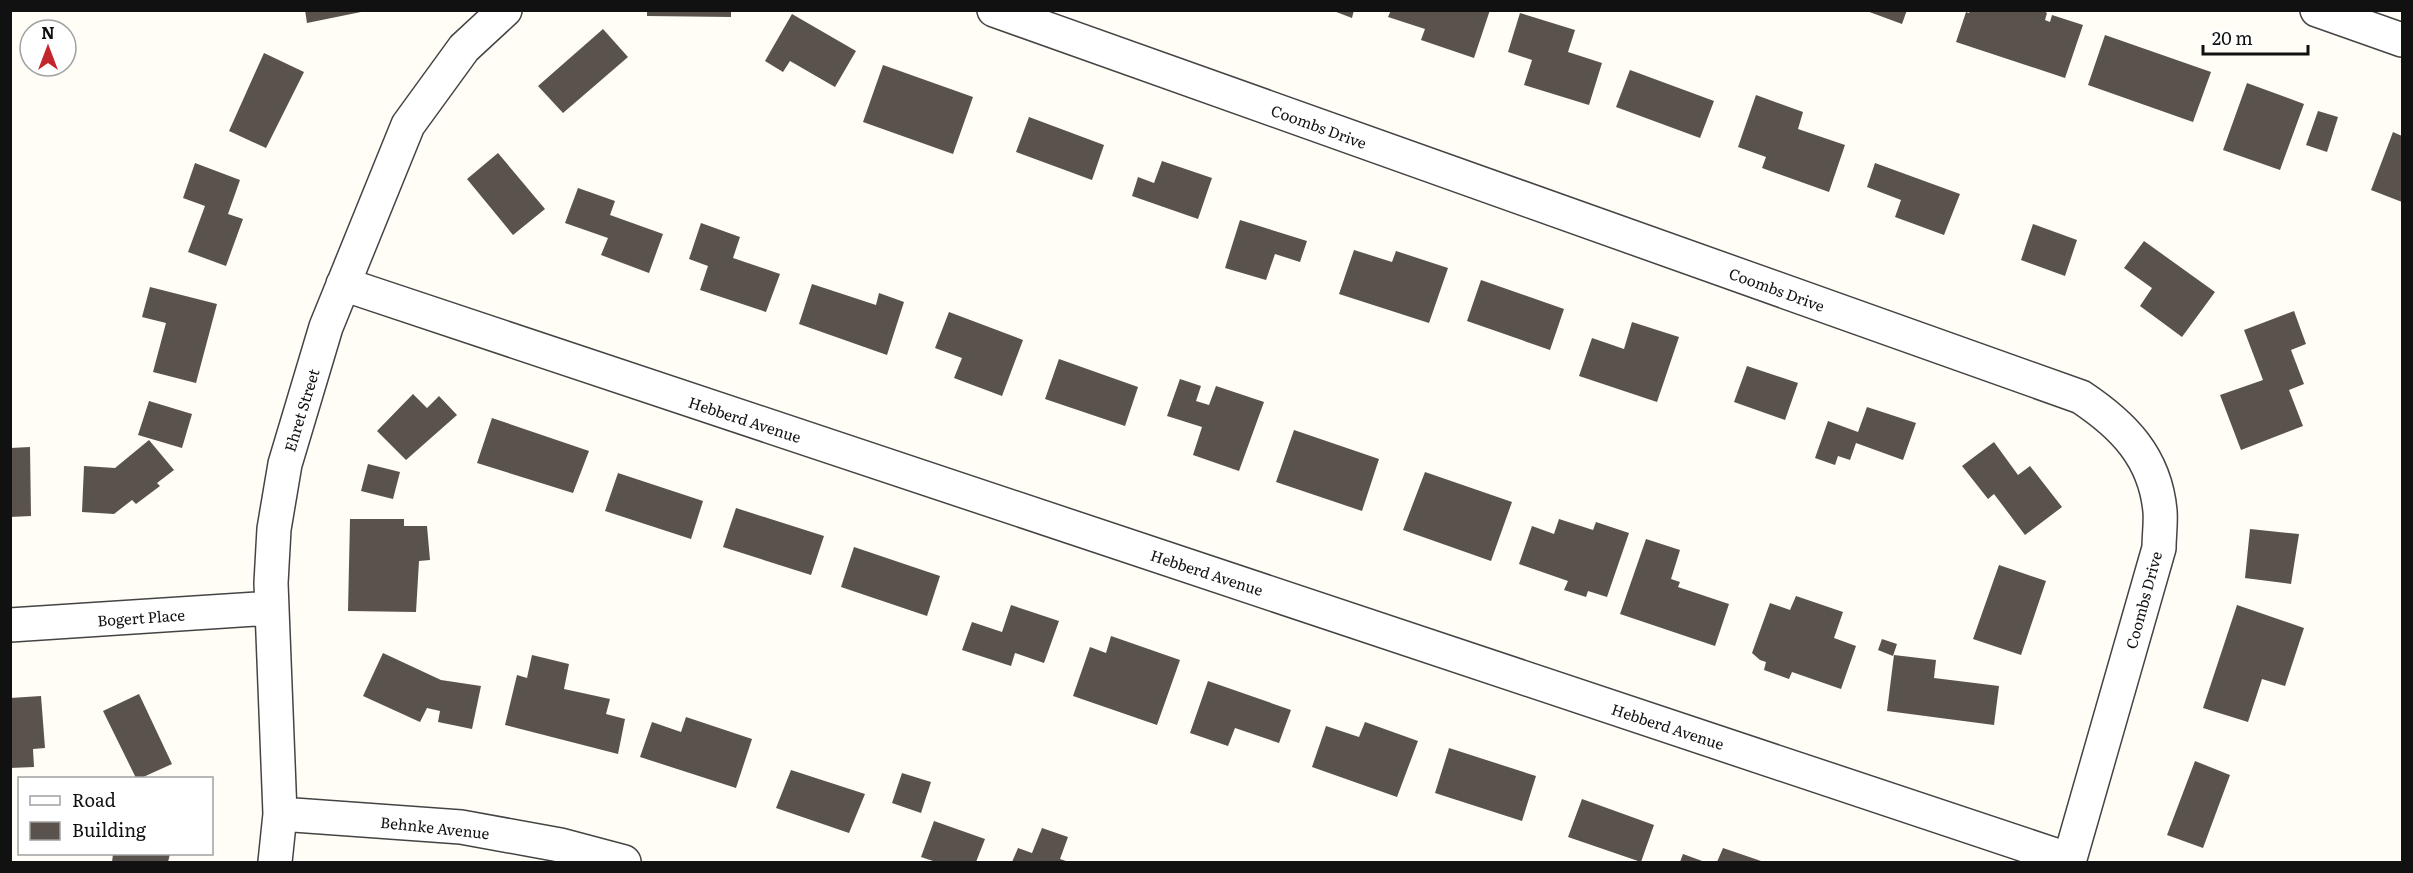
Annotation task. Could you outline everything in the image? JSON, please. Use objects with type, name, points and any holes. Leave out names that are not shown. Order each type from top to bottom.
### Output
[{"type":"street","name":"Ehret Street","points":[[276,862],[280,814],[271,583],[274,529],[285,464],[326,327],[408,125],[464,48],[505,10]]},
{"type":"street","name":"Coombs Drive","points":[[994,10],[2081,397],[2110,416],[2135,444],[2152,477],[2160,511],[2158,548],[2070,861]]},
{"type":"street","points":[[2317,10],[2403,40]]},
{"type":"street","name":"Hebberd Avenue","points":[[343,284],[2070,861]]},
{"type":"street","name":"Bogert Place","points":[[10,625],[272,608]]},
{"type":"street","name":"Behnke Avenue","points":[[280,814],[461,827],[560,845],[624,862]]},
{"type":"building","points":[[305,10],[361,10],[361,12],[307,23]]},
{"type":"building","points":[[647,10],[731,10],[731,17],[647,16]]},
{"type":"building","points":[[1331,10],[1354,10],[1352,18]]},
{"type":"building","points":[[1391,10],[1490,10],[1474,58],[1421,40],[1425,29],[1388,17]]},
{"type":"building","points":[[1864,10],[1907,10],[1902,24]]},
{"type":"building","points":[[1970,10],[2042,10],[2047,13],[2045,20],[2050,22],[2052,15],[2083,25],[2065,78],[1956,42],[1966,12],[1969,13]]},
{"type":"building","points":[[1520,13],[1575,30],[1568,52],[1602,63],[1589,105],[1524,85],[1532,60],[1508,52]]},
{"type":"building","points":[[792,14],[856,51],[835,87],[790,61],[783,72],[765,61]]},
{"type":"building","points":[[603,29],[628,57],[563,113],[538,86]]},
{"type":"building","points":[[2105,35],[2211,72],[2193,122],[2088,85]]},
{"type":"building","points":[[264,53],[304,72],[266,148],[229,131]]},
{"type":"building","points":[[883,65],[973,97],[953,154],[863,122]]},
{"type":"building","points":[[1630,70],[1714,101],[1700,138],[1616,107]]},
{"type":"building","points":[[2247,83],[2304,104],[2280,170],[2223,150]]},
{"type":"building","points":[[1756,95],[1803,112],[1798,129],[1845,145],[1829,192],[1762,168],[1766,157],[1738,147]]},
{"type":"building","points":[[2318,111],[2338,117],[2327,152],[2306,145]]},
{"type":"building","points":[[1029,117],[1104,145],[1092,180],[1016,152]]},
{"type":"building","points":[[2393,132],[2402,136],[2402,202],[2371,190]]},
{"type":"building","points":[[498,153],[545,209],[513,235],[467,179]]},
{"type":"building","points":[[1162,161],[1212,178],[1198,219],[1132,196],[1138,177],[1154,183]]},
{"type":"building","points":[[195,163],[240,180],[228,214],[243,219],[226,266],[188,252],[205,206],[183,198]]},
{"type":"building","points":[[1875,163],[1960,194],[1944,235],[1895,217],[1901,200],[1867,187]]},
{"type":"building","points":[[578,188],[615,201],[610,215],[663,234],[649,273],[601,255],[608,238],[565,223]]},
{"type":"building","points":[[1240,220],[1307,241],[1300,262],[1275,254],[1266,280],[1225,268]]},
{"type":"building","points":[[701,223],[740,237],[733,258],[780,274],[766,312],[700,290],[708,266],[689,259]]},
{"type":"building","points":[[2033,224],[2077,240],[2065,276],[2021,260]]},
{"type":"building","points":[[2144,241],[2215,292],[2182,337],[2140,306],[2152,288],[2124,268]]},
{"type":"building","points":[[1354,250],[1392,262],[1396,251],[1448,268],[1429,323],[1339,294]]},
{"type":"building","points":[[1481,280],[1564,309],[1550,350],[1467,321]]},
{"type":"building","points":[[812,284],[876,305],[879,293],[904,302],[887,355],[799,324]]},
{"type":"building","points":[[150,287],[217,304],[196,383],[153,372],[166,323],[142,317]]},
{"type":"building","points":[[2294,311],[2306,344],[2291,350],[2304,384],[2289,390],[2303,426],[2241,450],[2220,395],[2263,380],[2244,330]]},
{"type":"building","points":[[949,312],[1023,340],[1002,396],[954,378],[962,358],[935,348]]},
{"type":"building","points":[[1632,322],[1679,337],[1657,402],[1579,376],[1592,338],[1624,349]]},
{"type":"building","points":[[1059,359],[1138,387],[1125,426],[1045,399]]},
{"type":"building","points":[[1747,366],[1798,383],[1785,420],[1734,402]]},
{"type":"building","points":[[1180,379],[1201,386],[1196,401],[1209,405],[1216,386],[1264,402],[1239,471],[1193,455],[1202,427],[1167,416]]},
{"type":"building","points":[[413,394],[427,408],[439,396],[457,415],[406,460],[377,431]]},
{"type":"building","points":[[149,401],[192,414],[182,448],[138,435]]},
{"type":"building","points":[[1867,407],[1916,423],[1903,460],[1856,443],[1850,460],[1838,456],[1835,465],[1815,458],[1828,421],[1858,432]]},
{"type":"building","points":[[492,418],[589,451],[573,493],[477,463]]},
{"type":"building","points":[[1294,430],[1379,459],[1362,511],[1276,482]]},
{"type":"building","points":[[149,440],[174,470],[157,483],[160,486],[136,504],[132,500],[114,514],[82,512],[84,466],[115,468]]},
{"type":"building","points":[[1994,442],[2018,475],[2030,466],[2062,507],[2025,535],[1994,494],[1988,499],[1962,466]]},
{"type":"building","points":[[30,447],[31,516],[10,517],[10,448]]},
{"type":"building","points":[[368,464],[400,472],[393,499],[361,491]]},
{"type":"building","points":[[1425,472],[1512,502],[1491,561],[1403,530]]},
{"type":"building","points":[[618,473],[703,501],[691,539],[605,511]]},
{"type":"building","points":[[736,508],[824,536],[811,575],[723,547]]},
{"type":"building","points":[[350,519],[404,519],[404,526],[427,526],[430,560],[419,561],[416,612],[348,611]]},
{"type":"building","points":[[1559,519],[1593,530],[1596,522],[1629,533],[1607,597],[1588,591],[1586,597],[1564,590],[1568,581],[1519,564],[1532,526],[1554,534]]},
{"type":"building","points":[[2250,529],[2299,534],[2291,584],[2245,578]]},
{"type":"building","points":[[1646,539],[1680,550],[1671,579],[1680,582],[1678,587],[1729,604],[1715,646],[1620,614]]},
{"type":"building","points":[[854,547],[940,576],[927,616],[841,587]]},
{"type":"building","points":[[1999,565],[2046,581],[2021,655],[1973,639]]},
{"type":"building","points":[[1796,596],[1843,612],[1834,638],[1856,646],[1841,689],[1792,672],[1789,679],[1764,670],[1766,662],[1752,653],[1770,603],[1790,610]]},
{"type":"building","points":[[1011,605],[1059,621],[1044,663],[1015,653],[1011,666],[962,650],[972,622],[1002,632]]},
{"type":"building","points":[[2237,605],[2304,628],[2285,686],[2262,679],[2248,722],[2203,708]]},
{"type":"building","points":[[1111,636],[1180,660],[1157,725],[1073,696],[1090,647],[1106,653]]},
{"type":"building","points":[[1882,639],[1897,644],[1893,656],[1878,650]]},
{"type":"building","points":[[383,653],[441,680],[481,686],[472,729],[438,722],[440,711],[427,708],[420,722],[363,696]]},
{"type":"building","points":[[532,655],[569,664],[564,689],[610,699],[606,714],[625,719],[618,754],[505,725],[517,675],[527,678]]},
{"type":"building","points":[[1894,655],[1936,660],[1934,678],[1999,686],[1994,725],[1887,711]]},
{"type":"building","points":[[1208,681],[1291,710],[1279,743],[1235,728],[1228,746],[1190,733]]},
{"type":"building","points":[[139,694],[172,764],[143,777],[136,777],[103,711]]},
{"type":"building","points":[[41,696],[45,748],[33,749],[34,767],[10,768],[10,698]]},
{"type":"building","points":[[686,717],[752,739],[736,788],[640,757],[652,722],[681,732]]},
{"type":"building","points":[[1365,722],[1418,741],[1397,797],[1312,767],[1326,726],[1359,737]]},
{"type":"building","points":[[1449,748],[1536,776],[1522,821],[1435,793]]},
{"type":"building","points":[[2195,761],[2230,775],[2203,848],[2167,835]]},
{"type":"building","points":[[791,770],[865,794],[849,833],[776,808]]},
{"type":"building","points":[[902,773],[931,782],[921,813],[892,803]]},
{"type":"building","points":[[1582,799],[1654,825],[1641,862],[1568,837]]},
{"type":"building","points":[[934,821],[985,839],[976,862],[936,862],[921,857]]},
{"type":"building","points":[[1042,828],[1068,837],[1060,859],[1069,862],[1012,862],[1018,848],[1032,853]]},
{"type":"building","points":[[1723,848],[1764,862],[1717,862]]},
{"type":"building","points":[[1683,854],[1705,862],[1680,862]]},
{"type":"building","points":[[113,855],[170,855],[168,862],[112,862]]}]
